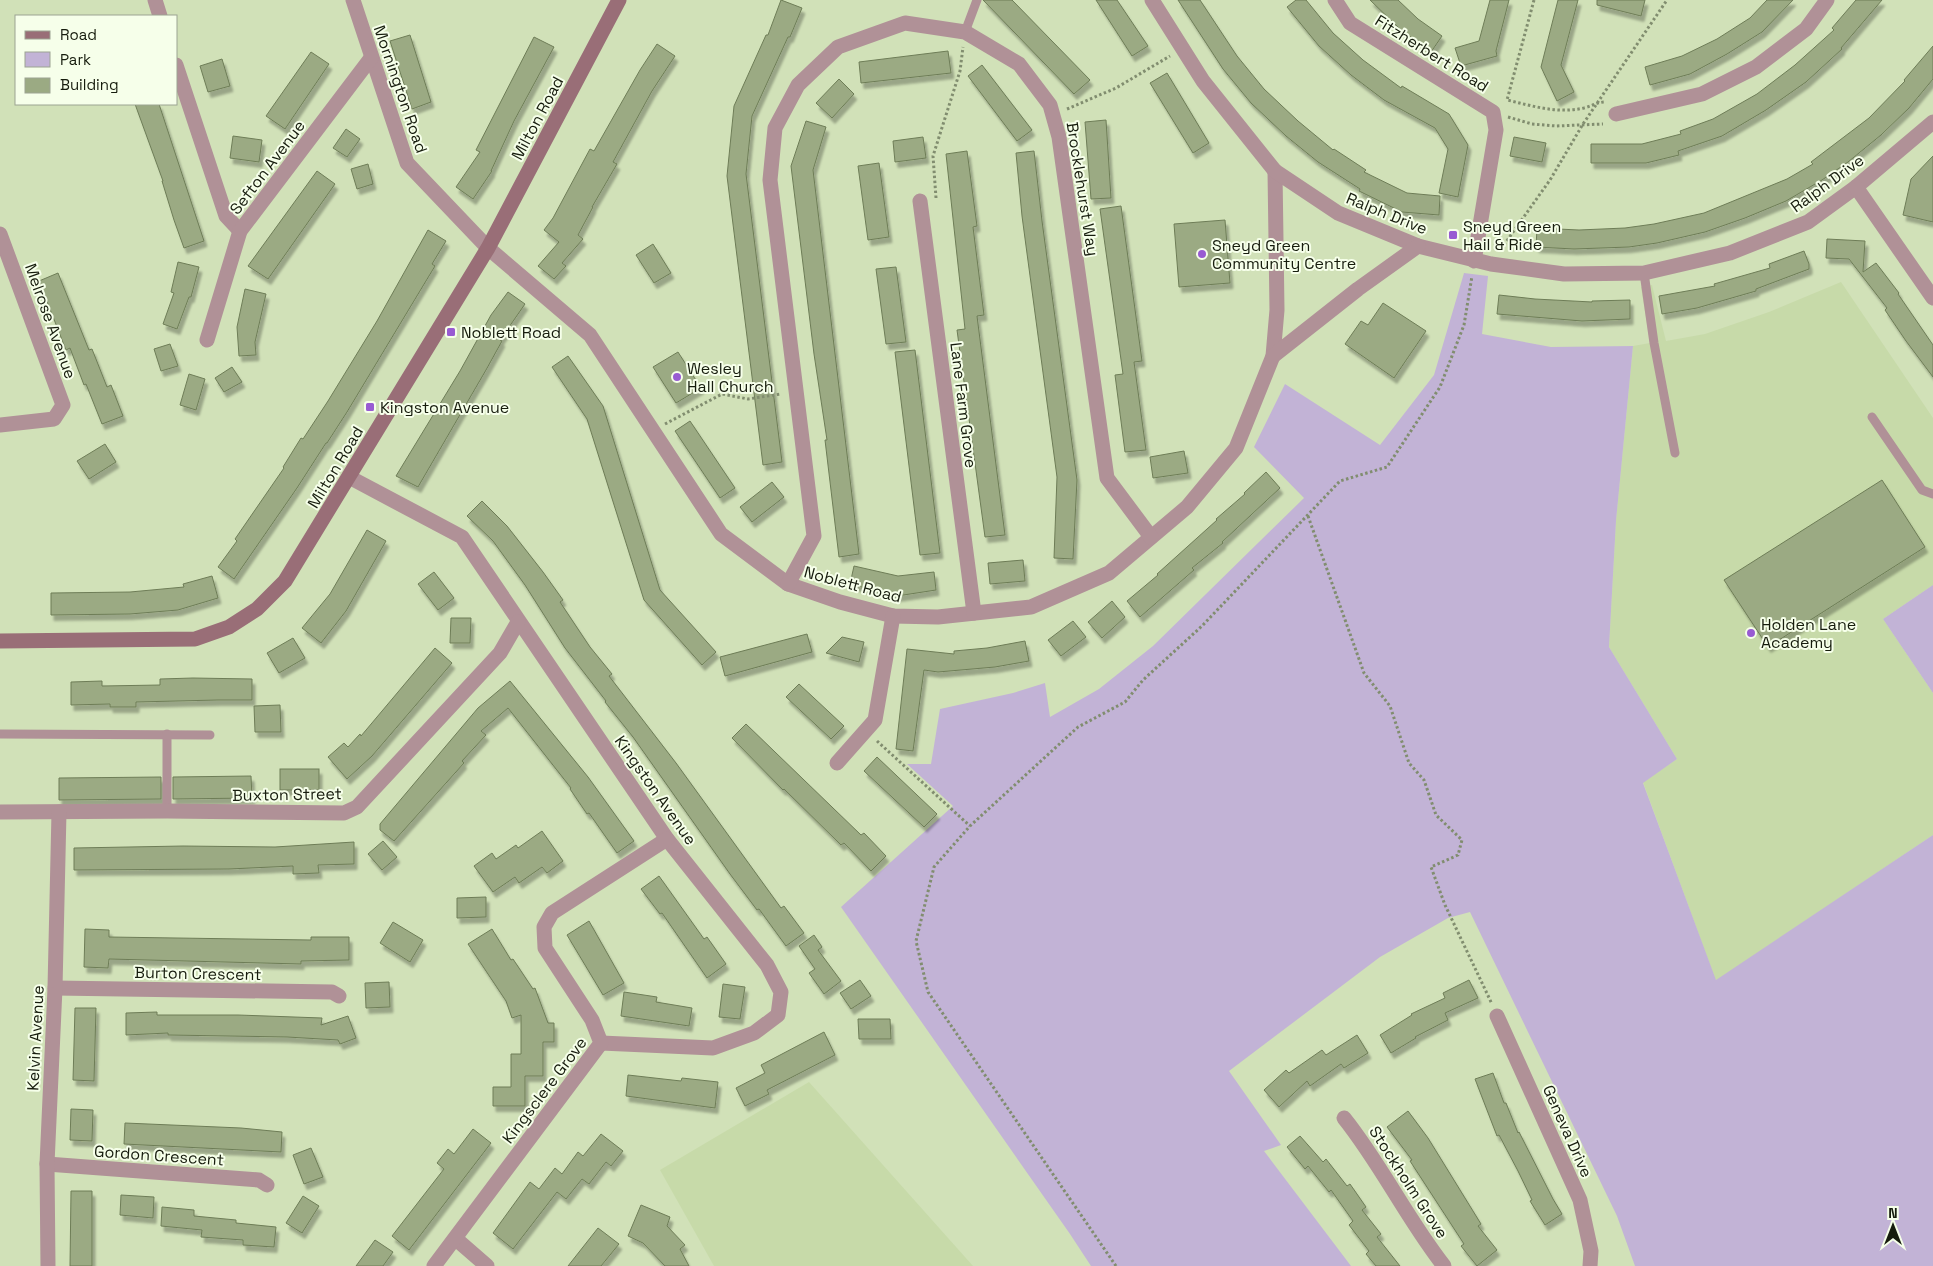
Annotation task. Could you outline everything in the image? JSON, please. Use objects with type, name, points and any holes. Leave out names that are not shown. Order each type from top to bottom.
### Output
[{"type":"street","points":[[155,0],[160,15]]},
{"type":"street","name":"Mornington Road","points":[[353,0],[407,163],[488,248]]},
{"type":"street","name":"Milton Road","points":[[0,641],[195,639],[229,628],[257,609],[285,581],[488,248],[619,0]]},
{"type":"street","name":"Ralph Drive","points":[[1152,0],[1203,81],[1275,171],[1338,214],[1418,246],[1491,264],[1564,274],[1644,273],[1730,252],[1808,222],[1856,187],[1933,122]]},
{"type":"street","name":"Fitzherbert Road","points":[[1335,0],[1350,23],[1494,112],[1496,130],[1474,261]]},
{"type":"street","points":[[1616,114],[1702,94],[1756,67],[1806,29],[1827,0]]},
{"type":"street","name":"Brocklehurst Way","points":[[788,584],[814,536],[770,180],[775,128],[798,86],[838,47],[905,23],[964,32],[1019,64],[1050,105],[1059,137],[1108,478],[1151,537]]},
{"type":"street","name":"Sefton Avenue","points":[[207,340],[240,231],[371,58]]},
{"type":"street","points":[[178,71],[226,216],[240,231]]},
{"type":"street","name":"Noblett Road","points":[[488,248],[590,335],[721,534],[788,584],[840,602],[893,616],[938,617],[1031,607],[1109,573],[1187,507],[1236,448],[1273,356],[1277,310],[1275,171]]},
{"type":"street","points":[[1856,187],[1933,298]]},
{"type":"street","name":"Lane Farm Grove","points":[[920,201],[974,613]]},
{"type":"street","name":"Melrose Avenue","points":[[0,234],[63,405],[54,419],[0,425]]},
{"type":"street","name":"Noblett Road","points":[[1273,356],[1358,289],[1418,246]]},
{"type":"street","name":"Kingston Avenue","points":[[349,477],[462,537],[667,839],[767,965],[781,992],[778,1015],[754,1033],[713,1048],[601,1043]]},
{"type":"street","points":[[837,763],[875,720],[893,616]]},
{"type":"street","name":"Buxton Street","points":[[0,812],[344,813],[357,807],[500,653],[518,622]]},
{"type":"street","name":"Kelvin Avenue","points":[[48,1266],[47,1164],[55,988],[59,812]]},
{"type":"street","name":"Kingsclere Grove","points":[[434,1266],[601,1043],[592,1020],[545,948],[544,927],[552,913],[667,839]]},
{"type":"street","name":"Burton Crescent","points":[[55,988],[332,992],[339,996]]},
{"type":"street","name":"Geneva Drive","points":[[1497,1016],[1580,1200],[1591,1251],[1590,1266]]},
{"type":"street","name":"Stockholm Grove","points":[[1344,1118],[1360,1138],[1424,1240],[1444,1266]]},
{"type":"street","name":"Gordon Crescent","points":[[47,1164],[259,1180],[267,1185]]},
{"type":"street","points":[[456,1239],[486,1266]]},
{"type":"lane","points":[[964,32],[977,0]]},
{"type":"lane","points":[[1644,273],[1654,343],[1675,453]]},
{"type":"lane","points":[[1872,417],[1922,490],[1933,494]]},
{"type":"lane","points":[[0,734],[167,734],[210,736]]},
{"type":"lane","points":[[167,734],[167,811]]},
{"type":"path","points":[[1494,112],[1532,124],[1556,126],[1616,124],[1615,102],[1598,102],[1584,108],[1551,110],[1507,100],[1534,0]]},
{"type":"path","points":[[1491,264],[1550,180],[1583,124],[1667,0]]},
{"type":"path","points":[[920,201],[937,198],[933,156],[960,71],[964,32]]},
{"type":"path","points":[[1052,114],[1116,88],[1183,48]]},
{"type":"path","points":[[1116,1266],[928,992],[916,941],[934,867],[970,826],[1078,727],[1125,702],[1143,680],[1202,626],[1340,481],[1387,467],[1440,387],[1464,326],[1474,261]]},
{"type":"path","points":[[653,431],[722,394],[748,399],[796,392]]},
{"type":"path","points":[[1308,516],[1364,673],[1390,706],[1409,763],[1424,780],[1436,815],[1462,840],[1458,855],[1431,867],[1445,905],[1497,1016]]},
{"type":"path","points":[[865,730],[970,826]]},
{"type":"shaded area","name":"Holden Lane Academy","points":[[1841,282],[1933,418],[1933,585],[1883,619],[1933,693],[1933,835],[1716,981],[1643,782],[1677,759],[1609,647],[1616,521],[1633,346],[1650,343],[1641,287],[1652,285],[1666,341],[1705,334],[1769,312]]},
{"type":"shaded area","points":[[809,1082],[973,1266],[714,1266],[660,1170]]},
{"type":"green space","points":[[1464,273],[1488,276],[1482,334],[1551,347],[1633,346],[1616,521],[1609,647],[1677,759],[1643,783],[1716,980],[1933,835],[1933,1266],[1635,1266],[1617,1216],[1470,912],[1448,918],[1380,957],[1229,1071],[1281,1145],[1264,1151],[1351,1266],[1091,1266],[841,907],[953,806],[907,764],[931,764],[940,709],[1013,693],[1045,683],[1050,717],[1099,689],[1153,646],[1304,498],[1254,447],[1285,384],[1380,445],[1434,375]]},
{"type":"green space","points":[[1933,585],[1933,693],[1883,619]]},
{"type":"building","points":[[781,0],[802,8],[752,116],[746,174],[782,462],[763,465],[727,176],[734,106],[766,35],[768,35]]},
{"type":"building","points":[[983,0],[1012,0],[1090,80],[1074,94]]},
{"type":"building","points":[[1096,0],[1117,0],[1148,46],[1132,56]]},
{"type":"building","points":[[1178,0],[1200,0],[1237,56],[1264,89],[1333,150],[1366,170],[1364,172],[1407,193],[1440,196],[1439,215],[1402,212],[1359,191],[1360,189],[1318,162],[1286,136],[1251,103],[1223,69]]},
{"type":"building","points":[[1296,0],[1306,0],[1333,33],[1363,60],[1401,88],[1402,86],[1449,114],[1468,145],[1458,197],[1439,193],[1448,149],[1435,128],[1384,100],[1351,75],[1319,46],[1287,7]]},
{"type":"building","points":[[1370,0],[1398,0],[1418,19],[1442,36],[1431,52],[1400,29]]},
{"type":"building","points":[[1490,0],[1509,0],[1496,51],[1497,56],[1461,66],[1455,48],[1479,41]]},
{"type":"building","points":[[1558,0],[1578,0],[1561,65],[1574,92],[1557,101],[1541,67]]},
{"type":"building","points":[[1597,0],[1645,0],[1641,16],[1597,5]]},
{"type":"building","points":[[1767,0],[1793,0],[1762,32],[1727,54],[1690,74],[1650,85],[1645,67],[1682,56],[1717,39],[1750,18]]},
{"type":"building","points":[[1856,0],[1882,0],[1842,49],[1806,82],[1766,110],[1722,136],[1678,151],[1679,155],[1646,163],[1591,163],[1591,144],[1642,144],[1681,134],[1680,131],[1713,119],[1757,94],[1795,65],[1834,30],[1832,28]]},
{"type":"building","points":[[410,35],[431,102],[412,109],[390,41]]},
{"type":"building","points":[[534,37],[554,47],[514,121],[492,171],[473,199],[456,187],[480,152],[476,150]]},
{"type":"building","points":[[657,44],[675,56],[652,91],[613,162],[617,164],[578,235],[583,239],[562,263],[566,266],[554,279],[538,266],[559,242],[544,230],[553,218],[590,149],[594,151]]},
{"type":"building","points":[[1933,46],[1933,79],[1909,108],[1881,135],[1848,162],[1786,201],[1705,232],[1657,243],[1629,247],[1574,249],[1536,247],[1537,228],[1579,230],[1625,228],[1654,224],[1704,213],[1787,179],[1813,164],[1811,162],[1869,118],[1905,81]]},
{"type":"building","points":[[948,51],[951,73],[861,83],[859,62]]},
{"type":"building","points":[[311,52],[329,64],[285,129],[266,116]]},
{"type":"building","points":[[222,59],[230,86],[208,92],[200,66]]},
{"type":"building","points":[[982,65],[1032,130],[1017,141],[968,76]]},
{"type":"building","points":[[1167,73],[1209,143],[1193,153],[1150,83]]},
{"type":"building","points":[[839,79],[854,94],[832,118],[816,103]]},
{"type":"building","points":[[135,105],[159,105],[204,241],[184,248],[163,181]]},
{"type":"building","points":[[1106,120],[1111,198],[1091,199],[1085,122]]},
{"type":"building","points":[[806,121],[826,127],[813,170],[859,554],[839,557],[825,440],[827,440],[814,354],[791,166]]},
{"type":"building","points":[[346,129],[360,139],[347,157],[333,148]]},
{"type":"building","points":[[233,136],[262,140],[259,162],[230,158]]},
{"type":"building","points":[[923,137],[926,158],[895,162],[893,141]]},
{"type":"building","points":[[1514,137],[1546,143],[1542,162],[1510,156]]},
{"type":"building","points":[[967,151],[977,226],[973,227],[984,315],[977,316],[1005,535],[985,537],[957,330],[965,329],[946,154]]},
{"type":"building","points":[[1034,151],[1077,480],[1073,559],[1054,558],[1057,477],[1022,216],[1016,153]]},
{"type":"building","points":[[1933,156],[1933,222],[1903,215],[1911,179]]},
{"type":"building","points":[[879,163],[889,237],[868,240],[858,166]]},
{"type":"building","points":[[368,164],[373,184],[357,189],[351,169]]},
{"type":"building","points":[[317,171],[335,184],[268,279],[248,266]]},
{"type":"building","points":[[1121,206],[1142,361],[1134,362],[1146,450],[1125,452],[1115,375],[1123,374],[1100,209]]},
{"type":"building","name":"Sneyd Green Community Centre","points":[[1225,220],[1230,283],[1179,287],[1174,224]]},
{"type":"building","points":[[428,230],[446,241],[432,264],[435,266],[347,412],[234,579],[218,567],[284,468],[301,438],[303,439],[328,401],[377,321]]},
{"type":"building","points":[[1827,239],[1865,241],[1863,272],[1876,263],[1899,293],[1933,345],[1933,377],[1885,310],[1887,308],[1849,259],[1826,258]]},
{"type":"building","points":[[653,244],[671,273],[654,283],[636,255]]},
{"type":"building","points":[[1804,251],[1809,269],[1756,289],[1756,291],[1697,308],[1662,314],[1659,296],[1715,286],[1714,284],[1770,268],[1769,264]]},
{"type":"building","points":[[178,262],[199,267],[191,297],[189,297],[177,329],[163,324],[174,293],[171,292]]},
{"type":"building","points":[[896,267],[906,342],[886,344],[876,269]]},
{"type":"building","points":[[58,273],[89,350],[92,349],[107,387],[111,385],[123,416],[102,424],[70,348],[66,350],[39,281]]},
{"type":"building","points":[[245,289],[266,294],[255,342],[256,355],[239,356],[237,327]]},
{"type":"building","points":[[508,292],[525,304],[500,340],[502,341],[486,370],[418,487],[396,476],[460,371],[491,315]]},
{"type":"building","points":[[1499,295],[1592,302],[1630,300],[1630,319],[1582,321],[1497,314]]},
{"type":"building","points":[[1383,303],[1426,331],[1394,378],[1345,344],[1361,321],[1368,325]]},
{"type":"building","points":[[170,344],[178,366],[161,371],[154,349]]},
{"type":"building","points":[[915,350],[940,553],[920,555],[895,352]]},
{"type":"building","name":"Wesley Hall Church","points":[[678,352],[701,388],[676,403],[653,367]]},
{"type":"building","points":[[568,356],[603,406],[660,590],[716,652],[702,665],[644,600],[587,419],[552,367]]},
{"type":"building","points":[[232,367],[242,382],[224,392],[215,378]]},
{"type":"building","points":[[189,374],[205,379],[196,410],[180,405]]},
{"type":"building","points":[[690,421],[735,488],[720,498],[675,431]]},
{"type":"building","points":[[105,444],[116,462],[89,479],[77,461]]},
{"type":"building","points":[[1184,451],[1188,473],[1153,478],[1150,457]]},
{"type":"building","points":[[1266,472],[1280,488],[1223,543],[1192,568],[1194,570],[1140,617],[1127,601],[1158,575]]},
{"type":"building","points":[[1882,480],[1925,547],[1768,647],[1724,580]]},
{"type":"building","points":[[772,482],[784,497],[752,522],[740,507]]},
{"type":"building","points":[[482,501],[507,526],[543,572],[563,600],[560,602],[590,647],[612,674],[609,676],[676,763],[781,908],[784,906],[804,933],[786,946],[730,874],[633,737],[565,648],[525,585],[493,541],[467,516]]},
{"type":"building","points":[[367,530],[386,541],[346,611],[321,643],[302,628],[330,594]]},
{"type":"building","points":[[1023,560],[1025,581],[990,584],[988,563]]},
{"type":"building","points":[[854,566],[898,576],[934,572],[936,590],[897,596],[850,584]]},
{"type":"building","points":[[434,572],[454,598],[438,610],[418,584]]},
{"type":"building","points":[[212,576],[218,598],[178,610],[130,614],[51,615],[51,593],[130,592],[184,587],[183,584]]},
{"type":"building","points":[[1112,601],[1125,617],[1102,638],[1088,622]]},
{"type":"building","points":[[451,618],[471,618],[470,643],[450,643]]},
{"type":"building","points":[[1073,621],[1086,637],[1061,656],[1048,640]]},
{"type":"building","points":[[807,634],[812,652],[725,676],[720,657]]},
{"type":"building","points":[[842,637],[864,642],[859,662],[826,653]]},
{"type":"building","points":[[293,638],[305,658],[279,673],[267,653]]},
{"type":"building","points":[[1025,641],[1029,661],[995,667],[938,672],[924,670],[913,751],[896,749],[907,649],[954,654],[954,651],[987,648]]},
{"type":"building","points":[[435,648],[452,663],[372,756],[347,779],[328,757],[344,743],[348,747],[360,734],[361,736]]},
{"type":"building","points":[[160,679],[252,679],[252,700],[136,702],[136,707],[110,707],[110,704],[71,705],[71,682],[102,681],[102,686],[160,685]]},
{"type":"building","points":[[510,681],[588,777],[634,841],[617,853],[589,813],[587,814],[571,788],[508,708],[481,731],[486,735],[462,761],[464,763],[394,841],[380,830],[380,824],[478,708]]},
{"type":"building","points":[[799,684],[844,726],[831,739],[786,697]]},
{"type":"building","points":[[280,705],[281,732],[255,732],[254,706]]},
{"type":"building","points":[[746,724],[861,835],[864,833],[886,856],[871,871],[844,843],[841,845],[783,790],[732,738]]},
{"type":"building","points":[[877,757],[937,814],[924,827],[864,771]]},
{"type":"building","points":[[280,769],[319,769],[319,790],[280,790]]},
{"type":"building","points":[[251,776],[252,798],[173,799],[173,777]]},
{"type":"building","points":[[161,777],[161,799],[59,800],[59,778]]},
{"type":"building","points":[[542,831],[563,861],[547,873],[542,867],[519,883],[515,877],[493,892],[474,866],[492,853],[496,859],[516,845],[518,848]]},
{"type":"building","points":[[383,841],[397,857],[382,870],[368,854]]},
{"type":"building","points":[[354,842],[354,864],[318,865],[319,873],[293,874],[293,866],[229,869],[74,870],[74,848],[275,847]]},
{"type":"building","points":[[659,876],[704,939],[707,937],[726,964],[707,978],[662,913],[660,914],[641,889]]},
{"type":"building","points":[[486,897],[486,917],[457,918],[457,898]]},
{"type":"building","points":[[589,921],[624,983],[603,995],[567,935]]},
{"type":"building","points":[[393,922],[423,940],[410,962],[380,943]]},
{"type":"building","points":[[85,929],[109,930],[109,937],[311,940],[311,937],[349,937],[349,960],[301,961],[301,964],[109,959],[108,968],[84,967]]},
{"type":"building","points":[[492,929],[511,960],[513,959],[533,989],[535,988],[548,1023],[554,1023],[554,1042],[543,1042],[543,1076],[525,1076],[525,1106],[493,1106],[493,1087],[511,1087],[511,1054],[521,1054],[521,1015],[512,1018],[506,1001],[468,944]]},
{"type":"building","points":[[814,935],[822,947],[818,950],[841,981],[824,994],[809,973],[815,969],[799,946]]},
{"type":"building","points":[[860,980],[871,996],[851,1009],[840,993]]},
{"type":"building","points":[[1469,980],[1478,998],[1445,1013],[1448,1020],[1415,1037],[1391,1053],[1380,1035],[1411,1014],[1445,998],[1443,993]]},
{"type":"building","points":[[389,982],[390,1007],[366,1008],[365,983]]},
{"type":"building","points":[[723,984],[745,987],[740,1019],[719,1017]]},
{"type":"building","points":[[624,992],[657,997],[656,1002],[692,1008],[689,1026],[621,1016]]},
{"type":"building","points":[[75,1008],[96,1008],[94,1081],[73,1080]]},
{"type":"building","points":[[157,1012],[157,1015],[322,1018],[321,1025],[348,1016],[356,1038],[340,1044],[338,1040],[287,1037],[168,1035],[168,1033],[126,1035],[126,1013]]},
{"type":"building","points":[[858,1019],[890,1019],[891,1039],[859,1039]]},
{"type":"building","points":[[824,1032],[835,1055],[767,1090],[769,1094],[745,1106],[736,1088],[765,1073],[761,1065]]},
{"type":"building","points":[[1357,1035],[1368,1053],[1344,1068],[1341,1064],[1310,1086],[1307,1081],[1279,1107],[1264,1090],[1286,1070],[1289,1073],[1322,1050],[1326,1055]]},
{"type":"building","points":[[1493,1073],[1518,1133],[1562,1214],[1545,1225],[1530,1201],[1532,1200],[1499,1135],[1497,1136],[1475,1079]]},
{"type":"building","points":[[628,1075],[681,1081],[682,1078],[718,1082],[715,1108],[626,1096]]},
{"type":"building","points":[[71,1109],[93,1110],[92,1141],[70,1140]]},
{"type":"building","points":[[1408,1111],[1428,1138],[1481,1224],[1478,1226],[1497,1250],[1477,1266],[1461,1246],[1464,1244],[1410,1161],[1412,1160],[1387,1127]]},
{"type":"building","points":[[125,1123],[241,1128],[282,1132],[281,1152],[124,1144]]},
{"type":"building","points":[[473,1129],[491,1143],[409,1250],[392,1236],[444,1169],[437,1163],[448,1149],[454,1154]]},
{"type":"building","points":[[601,1134],[623,1151],[611,1166],[606,1162],[589,1184],[582,1179],[566,1199],[557,1192],[513,1249],[493,1233],[530,1182],[539,1189],[555,1168],[562,1174],[578,1152],[583,1156]]},
{"type":"building","points":[[1300,1136],[1323,1162],[1326,1159],[1347,1186],[1350,1184],[1366,1207],[1362,1210],[1381,1234],[1377,1237],[1400,1266],[1376,1266],[1366,1254],[1369,1251],[1349,1225],[1353,1221],[1331,1190],[1329,1192],[1308,1166],[1305,1169],[1287,1147]]},
{"type":"building","points":[[311,1148],[323,1177],[304,1184],[293,1155]]},
{"type":"building","points":[[71,1191],[92,1191],[92,1266],[70,1266]]},
{"type":"building","points":[[121,1195],[154,1197],[153,1218],[120,1215]]},
{"type":"building","points":[[303,1196],[319,1206],[302,1233],[286,1223]]},
{"type":"building","points":[[641,1205],[670,1217],[667,1226],[685,1245],[680,1249],[689,1266],[665,1266],[643,1243],[628,1236]]},
{"type":"building","points":[[162,1207],[194,1210],[194,1216],[236,1220],[236,1223],[276,1227],[274,1247],[243,1245],[243,1240],[201,1237],[202,1230],[161,1226]]},
{"type":"building","points":[[598,1228],[619,1244],[601,1266],[568,1266]]},
{"type":"building","points":[[375,1240],[393,1252],[383,1266],[356,1266]]},
{"type":"place","name":"Sneyd Green Hail & Ride","points":[[1453,235]]},
{"type":"place","name":"Sneyd Green Community Centre","points":[[1202,254]]},
{"type":"place","name":"Noblett Road","points":[[451,332]]},
{"type":"place","name":"Wesley Hall Church","points":[[677,377]]},
{"type":"place","name":"Kingston Avenue","points":[[370,407]]},
{"type":"place","name":"Holden Lane Academy","points":[[1751,633]]}]
